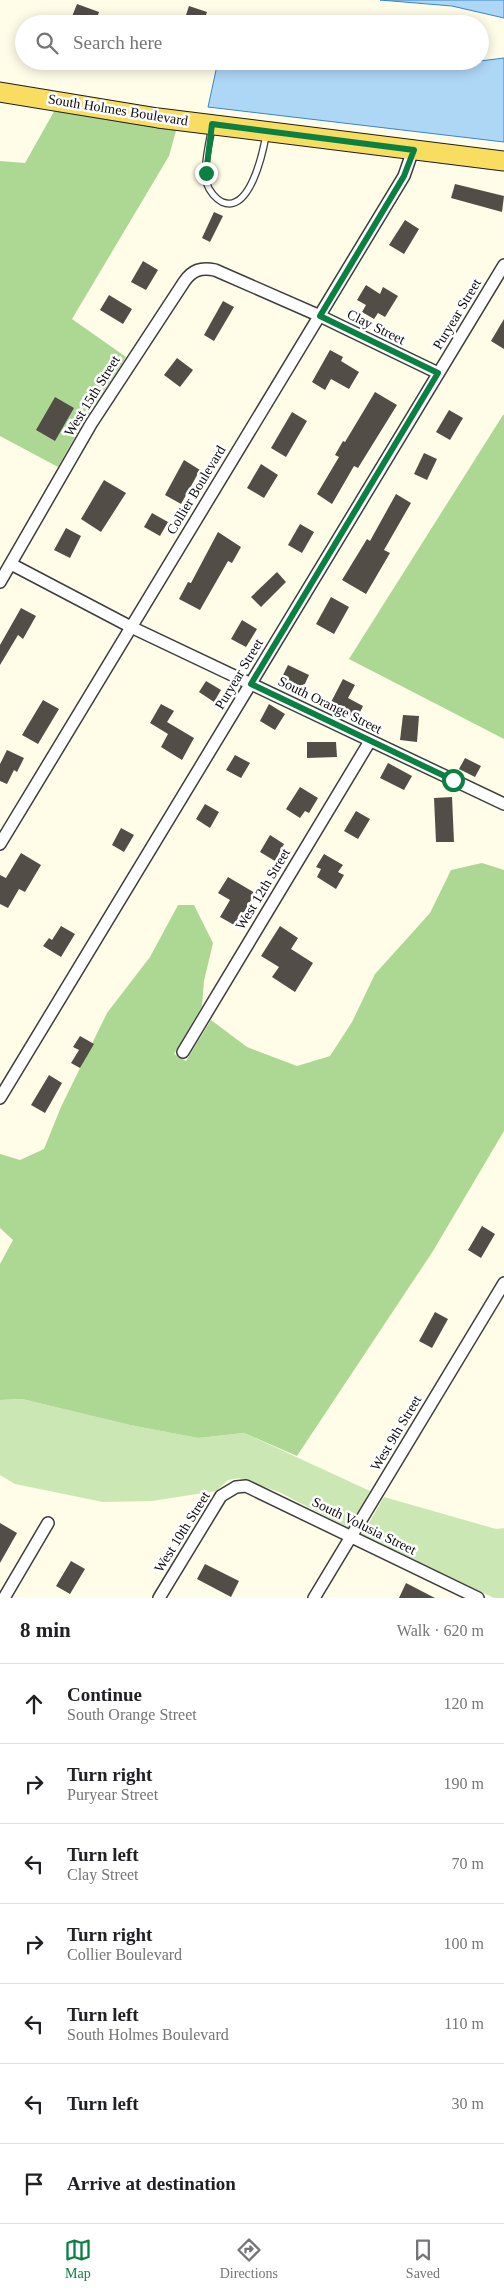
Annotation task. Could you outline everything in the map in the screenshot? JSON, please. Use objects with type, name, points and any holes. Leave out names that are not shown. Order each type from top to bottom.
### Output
[{"type":"main road","name":"South Holmes Boulevard","points":[[0,92],[212,124],[504,161]]},
{"type":"street","name":"Collier Boulevard","points":[[0,844],[404,176],[414,150]]},
{"type":"street","name":"Puryear Street","points":[[0,1098],[504,265]]},
{"type":"street","name":"West 15th Street","points":[[0,582],[91,424],[184,282],[196,270],[206,268],[219,272]]},
{"type":"street","name":"Clay Street","points":[[219,272],[320,316],[438,373]]},
{"type":"street","name":"South Orange Street","points":[[11,564],[131,627],[504,804]]},
{"type":"street","name":"West 12th Street","points":[[183,1052],[370,741]]},
{"type":"street","name":"West 9th Street","points":[[314,1598],[504,1283]]},
{"type":"street","name":"South Volusia Street","points":[[236,1487],[246,1486],[258,1490],[472,1597]]},
{"type":"street","name":"West 10th Street","points":[[159,1598],[221,1496],[236,1487]]},
{"type":"street","points":[[4,1598],[48,1523]]},
{"type":"lane","points":[[212,124],[206,173],[208,185],[212,193],[222,202],[232,203],[242,198],[249,188],[259,168],[266,131]]},
{"type":"green space","points":[[56,108],[177,127],[169,156],[72,319],[126,357],[84,421],[58,467],[0,436],[0,161],[25,163]]},
{"type":"green space","points":[[504,415],[504,739],[349,659]]},
{"type":"green space","points":[[482,863],[504,870],[504,1131],[433,1251],[297,1456],[244,1433],[198,1438],[130,1425],[22,1399],[0,1400],[0,1264],[13,1240],[0,1228],[0,1154],[20,1160],[44,1149],[61,1107],[107,1013],[150,957],[178,905],[194,905],[213,943],[204,981],[202,1006],[174,1054],[186,1061],[211,1020],[247,1047],[297,1066],[330,1056],[352,1022],[375,974],[430,913],[451,870]]},
{"type":"green space","points":[[22,1399],[130,1425],[198,1438],[244,1433],[370,1491],[349,1528],[279,1492],[239,1478],[228,1480],[216,1491],[152,1501],[103,1502],[15,1484],[0,1475],[0,1400]]},
{"type":"green space","points":[[384,1497],[496,1529],[504,1528],[504,1598],[494,1598],[362,1535]]},
{"type":"water","points":[[380,0],[504,0],[504,18],[452,6]]},
{"type":"water","points":[[504,58],[504,142],[208,107],[216,70],[489,70],[489,60]]},
{"type":"building","points":[[77,4],[99,12],[98,15],[73,15]]},
{"type":"building","points":[[189,6],[207,12],[206,15],[186,15]]},
{"type":"building","points":[[455,184],[504,196],[502,212],[451,198]]},
{"type":"building","points":[[214,212],[223,216],[210,242],[202,238]]},
{"type":"building","points":[[405,220],[419,229],[404,254],[389,245]]},
{"type":"building","points":[[143,261],[158,270],[146,290],[131,282]]},
{"type":"building","points":[[366,285],[380,294],[383,287],[398,296],[385,317],[378,313],[374,319],[362,312],[366,305],[357,300]]},
{"type":"building","points":[[109,295],[132,309],[123,324],[100,310]]},
{"type":"building","points":[[223,301],[234,307],[214,341],[204,335]]},
{"type":"building","points":[[504,319],[504,349],[491,341]]},
{"type":"building","points":[[330,350],[343,357],[341,361],[359,372],[349,389],[331,379],[325,390],[312,382]]},
{"type":"building","points":[[177,358],[193,370],[180,387],[164,375]]},
{"type":"building","points":[[375,392],[397,405],[358,468],[354,466],[332,504],[317,494],[339,457],[335,455]]},
{"type":"building","points":[[55,397],[74,408],[55,441],[36,430]]},
{"type":"building","points":[[449,410],[463,418],[450,440],[436,432]]},
{"type":"building","points":[[292,412],[307,421],[286,457],[271,448]]},
{"type":"building","points":[[424,453],[437,459],[427,480],[414,474]]},
{"type":"building","points":[[184,460],[200,470],[181,504],[165,495]]},
{"type":"building","points":[[261,464],[278,475],[264,498],[247,488]]},
{"type":"building","points":[[104,480],[126,493],[101,532],[81,519]]},
{"type":"building","points":[[396,494],[411,503],[384,550],[390,553],[366,594],[342,580],[367,539],[370,541]]},
{"type":"building","points":[[152,513],[168,522],[160,536],[144,527]]},
{"type":"building","points":[[300,524],[314,532],[302,553],[288,545]]},
{"type":"building","points":[[66,528],[81,536],[70,558],[54,550]]},
{"type":"building","points":[[218,532],[241,547],[232,563],[228,561],[200,610],[179,599],[188,582],[191,583]]},
{"type":"building","points":[[277,572],[286,582],[261,607],[251,597]]},
{"type":"building","points":[[331,597],[349,607],[334,634],[316,624]]},
{"type":"building","points":[[21,608],[36,616],[23,639],[18,635],[0,665],[0,645]]},
{"type":"building","points":[[242,620],[257,629],[246,647],[231,639]]},
{"type":"building","points":[[288,665],[309,675],[302,690],[281,679]]},
{"type":"building","points":[[343,679],[355,685],[348,698],[363,706],[356,720],[329,706]]},
{"type":"building","points":[[206,681],[221,690],[214,702],[199,692]]},
{"type":"building","points":[[43,700],[59,709],[38,744],[22,735]]},
{"type":"building","points":[[161,704],[174,711],[167,722],[194,738],[182,760],[161,747],[168,734],[150,723]]},
{"type":"building","points":[[269,704],[285,714],[275,730],[260,721]]},
{"type":"building","points":[[403,715],[419,716],[417,742],[400,740]]},
{"type":"building","points":[[307,742],[336,742],[337,757],[307,758]]},
{"type":"building","points":[[7,750],[24,758],[17,772],[14,770],[7,784],[0,781],[0,764]]},
{"type":"building","points":[[235,755],[250,763],[241,778],[226,770]]},
{"type":"building","points":[[465,758],[481,766],[475,777],[459,769]]},
{"type":"building","points":[[388,763],[412,776],[404,790],[380,778]]},
{"type":"building","points":[[300,787],[318,798],[309,813],[305,811],[300,818],[286,809]]},
{"type":"building","points":[[452,797],[454,842],[436,842],[434,798]]},
{"type":"building","points":[[205,804],[219,812],[210,828],[196,819]]},
{"type":"building","points":[[356,811],[370,819],[358,839],[344,831]]},
{"type":"building","points":[[121,828],[134,835],[124,852],[112,845]]},
{"type":"building","points":[[270,835],[284,844],[275,861],[260,852]]},
{"type":"building","points":[[21,853],[41,865],[25,892],[19,889],[8,908],[0,904],[0,875],[6,878]]},
{"type":"building","points":[[324,854],[343,865],[338,872],[344,875],[336,889],[317,877],[321,869],[316,867]]},
{"type":"building","points":[[228,877],[255,893],[236,926],[220,917],[230,900],[218,893]]},
{"type":"building","points":[[61,926],[75,934],[61,957],[43,946],[49,938],[52,940]]},
{"type":"building","points":[[280,926],[298,938],[291,949],[313,963],[295,992],[272,977],[279,967],[261,956]]},
{"type":"building","points":[[80,1036],[94,1044],[80,1068],[71,1063],[79,1050],[73,1047]]},
{"type":"building","points":[[49,1075],[62,1083],[45,1113],[31,1105]]},
{"type":"building","points":[[482,1226],[495,1234],[481,1258],[468,1250]]},
{"type":"building","points":[[435,1312],[448,1319],[432,1348],[419,1341]]},
{"type":"building","points":[[0,1523],[17,1533],[0,1563]]},
{"type":"building","points":[[71,1561],[85,1569],[70,1594],[56,1586]]},
{"type":"building","points":[[205,1564],[239,1581],[231,1597],[197,1579]]},
{"type":"building","points":[[406,1583],[435,1598],[399,1598]]},
{"type":"route","points":[[206,173],[212,124],[414,150],[404,176],[320,316],[438,373],[251,684],[453,780]]}]
